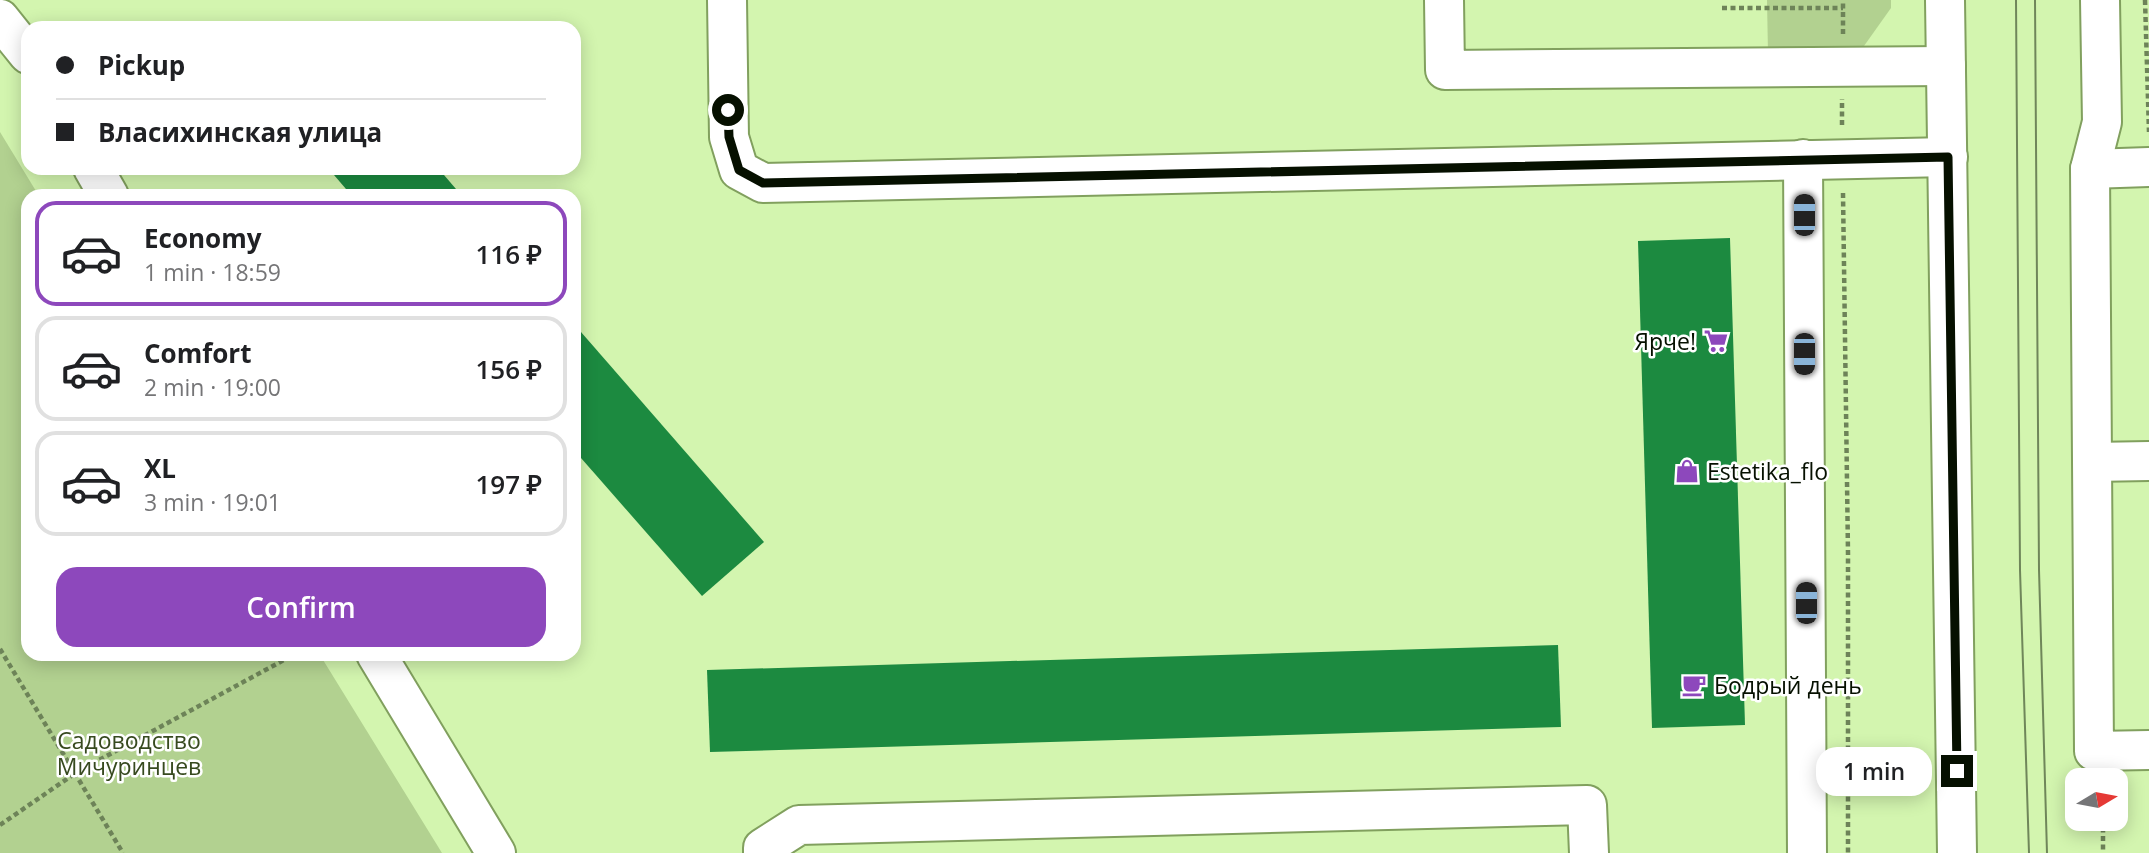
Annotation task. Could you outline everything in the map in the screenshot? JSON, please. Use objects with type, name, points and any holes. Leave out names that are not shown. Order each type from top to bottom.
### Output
[{"type":"main road","points":[[727,0],[729,137],[739,170],[763,183],[1948,157]]},
{"type":"main road","points":[[1444,0],[1445,70],[1946,66]]},
{"type":"main road","points":[[1945,0],[1957,853]]},
{"type":"main road","points":[[2100,0],[2102,122],[2090,169],[2094,751],[2149,750]]},
{"type":"main road","points":[[0,19],[21,45]]},
{"type":"main road","points":[[1803,159],[1807,853]]},
{"type":"main road","points":[[2090,169],[2149,167]]},
{"type":"main road","points":[[2093,462],[2149,461]]},
{"type":"main road","points":[[380,661],[496,853]]},
{"type":"main road","points":[[763,853],[763,848],[799,825],[1587,805],[1589,853]]},
{"type":"path","points":[[2145,0],[2149,134]]},
{"type":"path","points":[[1722,8],[1843,8]]},
{"type":"path","points":[[1842,67],[1848,553],[1848,853]]},
{"type":"path","points":[[0,649],[77,772],[123,853]]},
{"type":"path","points":[[0,825],[77,772],[282,661]]},
{"type":"path","points":[[2103,831],[2103,853]]},
{"type":"green space","points":[[1767,0],[1891,0],[1891,8],[1859,53],[1768,54]]},
{"type":"green space","name":"Садоводство Мичуринцев","points":[[0,132],[21,166],[21,175],[26,175],[35,189],[21,189],[21,661],[324,661],[442,853],[0,853]]},
{"type":"building","points":[[334,175],[444,175],[456,189],[346,189]]},
{"type":"building","points":[[1730,238],[1745,725],[1652,728],[1638,241]]},
{"type":"building","points":[[581,332],[764,542],[702,596],[581,458]]},
{"type":"building","points":[[1558,645],[1561,727],[710,752],[707,670]]},
{"type":"tram line","points":[[2016,0],[2020,570],[2029,853]]},
{"type":"tram line","points":[[2035,0],[2039,570],[2047,853]]},
{"type":"place","name":"Ярче!","points":[[1716,341]]},
{"type":"place","name":"Estetika_flo","points":[[1687,471]]},
{"type":"place","name":"Бодрый день","points":[[1694,685]]},
{"type":"route","points":[[728,110],[729,137],[739,170],[763,183],[1208,171],[1948,157],[1957,771]]}]
